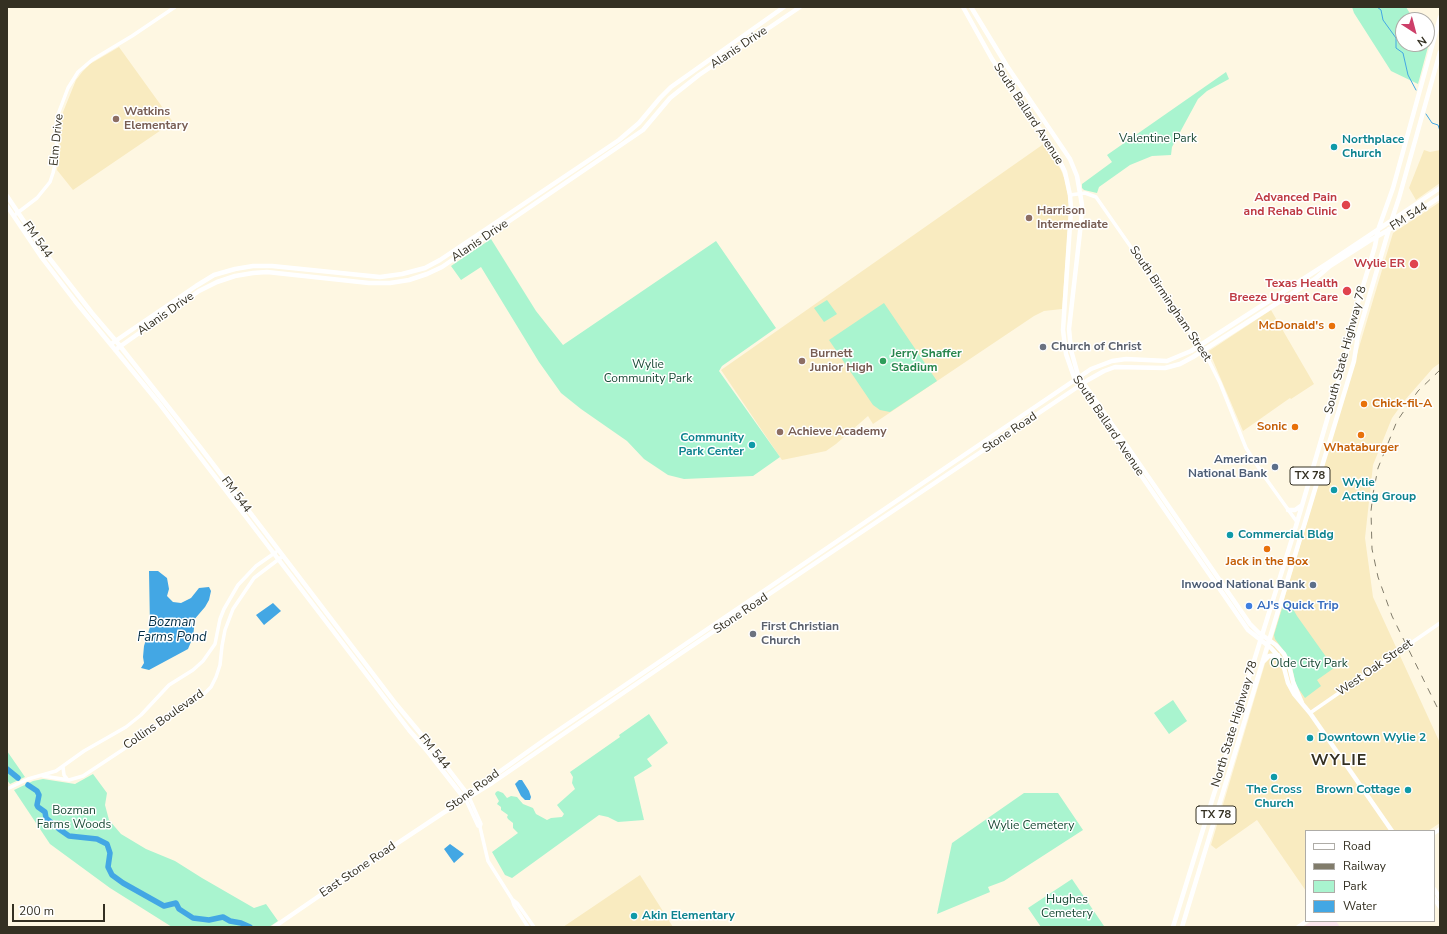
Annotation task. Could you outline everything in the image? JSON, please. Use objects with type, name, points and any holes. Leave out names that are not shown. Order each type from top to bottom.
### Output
[{"type":"main road","name":"Alanis Drive","points":[[111,344],[214,275],[235,269],[253,266],[272,266],[380,277],[402,274],[425,268],[440,260],[619,140],[639,123],[660,98],[671,88],[784,7]]},
{"type":"main road","name":"Alanis Drive","points":[[115,350],[199,291],[217,282],[235,276],[267,272],[369,283],[390,283],[409,280],[442,267],[638,134],[670,98],[699,75],[800,7]]},
{"type":"main road","name":"South Ballard Avenue","points":[[963,7],[992,59],[1056,153],[1065,172],[1070,195],[1071,210],[1063,330],[1066,354],[1077,379],[1252,626],[1268,646],[1278,655],[1283,664],[1291,689],[1310,713],[1391,830]]},
{"type":"main road","name":"South Ballard Avenue","points":[[971,7],[1032,104],[1070,159],[1077,176],[1082,205],[1069,329],[1071,350],[1077,379]]},
{"type":"main road","name":"South State Highway 78","points":[[1261,637],[1302,506],[1346,355],[1354,316],[1375,246],[1378,230],[1393,188],[1440,18]]},
{"type":"main road","name":"South State Highway 78","points":[[1269,640],[1354,362],[1358,335],[1440,52]]},
{"type":"main road","points":[[1403,149],[1412,150]]},
{"type":"main road","name":"FM 544","points":[[1200,346],[1440,188]]},
{"type":"main road","name":"FM 544","points":[[7,196],[16,214],[55,275],[158,402],[409,730],[466,797]]},
{"type":"main road","name":"FM 544","points":[[1204,351],[1315,279],[1330,266],[1440,197]]},
{"type":"main road","name":"FM 544","points":[[7,206],[16,214],[92,313],[120,346],[411,723],[426,740],[466,797]]},
{"type":"main road","points":[[1396,207],[1402,210],[1408,210]]},
{"type":"main road","points":[[1369,241],[1375,246]]},
{"type":"main road","points":[[1354,316],[1363,319]]},
{"type":"main road","name":"Stone Road","points":[[443,813],[598,703],[1096,367],[1112,361],[1126,359],[1167,361],[1178,358],[1200,346]]},
{"type":"main road","name":"Stone Road","points":[[504,771],[602,708],[1104,371],[1115,367],[1165,368],[1180,364],[1204,351]]},
{"type":"main road","name":"South Ballard Avenue","points":[[1141,471],[1248,630],[1269,640],[1286,657],[1293,682],[1302,703]]},
{"type":"main road","points":[[1288,510],[1294,510],[1302,506]]},
{"type":"main road","points":[[1252,626],[1259,627],[1266,621]]},
{"type":"main road","name":"North State Highway 78","points":[[1173,927],[1261,637]]},
{"type":"main road","name":"North State Highway 78","points":[[1182,927],[1264,661],[1269,640]]},
{"type":"main road","points":[[1264,661],[1269,656],[1278,655]]},
{"type":"main road","points":[[598,703],[602,708]]},
{"type":"main road","name":"East Stone Road","points":[[274,927],[443,813]]},
{"type":"street","name":"Elm Drive","points":[[16,214],[37,198],[50,182],[57,156],[57,117],[68,88],[78,72],[92,60],[132,36],[175,7]]},
{"type":"street","name":"South Birmingham Street","points":[[1070,195],[1092,195],[1100,202],[1204,351],[1223,390],[1246,448],[1297,522]]},
{"type":"street","name":"Collins Boulevard","points":[[7,789],[28,779],[53,773],[84,751],[134,722],[149,708],[169,685],[193,670],[203,661],[215,644],[220,619],[231,597],[245,577],[256,566],[278,550]]},
{"type":"street","name":"Collins Boulevard","points":[[42,776],[69,780],[83,776],[148,733],[179,709],[204,694],[216,678],[220,665],[225,630],[237,601],[254,578],[277,559],[283,556]]},
{"type":"street","points":[[231,597],[237,601]]},
{"type":"street","name":"West Oak Street","points":[[1310,713],[1440,623]]},
{"type":"street","points":[[63,767],[64,775],[69,780]]},
{"type":"street","points":[[466,797],[478,826],[480,827],[486,858],[528,927]]},
{"type":"street","points":[[512,899],[517,903],[534,927]]},
{"type":"shaded area","name":"Watkins Elementary","points":[[119,47],[173,122],[73,190],[57,170],[60,149],[59,129],[61,117],[76,80],[83,71],[90,64]]},
{"type":"shaded area","points":[[1045,143],[1061,170],[1065,180],[1069,201],[1062,309],[1044,311],[1034,316],[873,424],[868,416],[826,451],[782,460],[721,370]]},
{"type":"shaded area","points":[[1424,150],[1430,152],[1440,150],[1440,183],[1416,200],[1409,188]]},
{"type":"shaded area","points":[[1440,202],[1440,363],[1433,368],[1405,400],[1392,418],[1373,465],[1365,538],[1373,597],[1440,743],[1440,823],[1430,830],[1305,830],[1305,890],[1257,820],[1216,849],[1211,845],[1393,233]]},
{"type":"shaded area","points":[[1271,310],[1314,384],[1291,399],[1290,398],[1243,431],[1209,351]]},
{"type":"shaded area","points":[[640,875],[673,927],[563,927]]},
{"type":"shaded area","points":[[1310,922],[1337,922],[1340,927],[1303,927]]},
{"type":"green space","points":[[1352,7],[1406,7],[1409,12],[1395,12],[1395,52],[1427,52],[1418,84],[1391,71],[1354,13]]},
{"type":"green space","name":"Valentine Park","points":[[1226,72],[1229,79],[1207,91],[1198,99],[1172,147],[1171,155],[1152,156],[1130,165],[1099,187],[1097,193],[1084,190],[1082,188],[1082,184],[1112,162],[1107,155]]},
{"type":"green space","name":"Wylie Community Park","points":[[491,239],[536,311],[563,345],[716,241],[776,328],[722,366],[719,371],[780,457],[753,476],[684,479],[668,475],[644,459],[627,441],[561,393],[539,362],[481,267],[461,280],[451,266]]},
{"type":"green space","points":[[827,300],[837,314],[824,322],[814,308]]},
{"type":"green space","name":"Jerry Shaffer Stadium","points":[[884,303],[937,381],[890,412],[880,410],[873,405],[829,340]]},
{"type":"green space","name":"Olde City Park","points":[[1284,602],[1289,602],[1297,616],[1334,668],[1317,680],[1321,686],[1305,698],[1296,685],[1292,667],[1287,655],[1275,639],[1274,635]]},
{"type":"green space","points":[[1173,700],[1187,721],[1169,734],[1154,713]]},
{"type":"green space","points":[[649,714],[668,743],[647,759],[652,766],[634,777],[644,820],[618,822],[608,817],[599,815],[512,878],[505,875],[492,852],[518,833],[513,828],[513,823],[508,819],[508,815],[501,810],[501,807],[497,804],[499,801],[495,794],[496,792],[498,791],[503,793],[507,798],[511,796],[517,797],[523,804],[533,808],[536,814],[547,820],[562,817],[564,814],[557,805],[575,789],[572,783],[573,777],[570,772],[620,737],[619,735]]},
{"type":"green space","points":[[7,751],[25,777],[10,784],[7,780]]},
{"type":"green space","name":"Bozman Farms Woods","points":[[93,774],[107,793],[105,805],[109,820],[121,834],[146,849],[175,861],[254,908],[266,904],[278,921],[269,927],[172,927],[110,888],[50,844],[14,790],[33,781],[43,779],[75,784]]},
{"type":"green space","name":"Wylie Cemetery","points":[[1024,793],[1058,793],[1083,830],[1004,881],[988,887],[990,892],[937,914],[952,843]]},
{"type":"green space","name":"Hughes Cemetery","points":[[1072,879],[1104,927],[1041,927],[1028,908]]},
{"type":"water","name":"Bozman Farms Pond","points":[[149,571],[158,571],[167,578],[169,589],[167,596],[173,602],[181,603],[191,598],[199,588],[209,587],[211,591],[209,600],[205,607],[193,621],[193,637],[188,649],[149,670],[141,668],[144,663],[144,646],[150,627]]},
{"type":"water","points":[[273,603],[281,611],[264,625],[256,615]]},
{"type":"water","points":[[519,780],[522,780],[529,791],[531,797],[530,800],[525,800],[521,796],[515,784]]},
{"type":"water","points":[[450,844],[464,854],[454,863],[444,849]]},
{"type":"waterway","points":[[1377,7],[1381,10],[1383,20],[1396,38],[1396,48],[1403,53],[1408,75],[1416,90]]},
{"type":"waterway","points":[[1426,114],[1432,123],[1438,125],[1440,131]]},
{"type":"waterway","points":[[7,769],[18,778]]},
{"type":"waterway","points":[[28,785],[37,791],[39,795],[38,807],[45,812],[46,818],[59,829],[69,836],[97,839],[107,844],[110,853],[108,867],[112,875],[123,883],[164,906],[176,903],[179,909],[193,918],[209,920],[223,917],[230,921],[241,923],[250,927]]},
{"type":"railway","points":[[1440,370],[1418,391],[1397,421],[1378,468],[1371,511],[1372,549],[1378,577],[1392,616],[1440,713]]},
{"type":"place","name":"Watkins Elementary","points":[[116,119]]},
{"type":"place","name":"Northplace Church","points":[[1334,147]]},
{"type":"place","name":"Advanced Pain and Rehab Clinic","points":[[1346,205]]},
{"type":"place","name":"Harrison Intermediate","points":[[1029,218]]},
{"type":"place","name":"Wylie ER","points":[[1414,264]]},
{"type":"place","name":"Texas Health Breeze Urgent Care","points":[[1347,291]]},
{"type":"place","name":"McDonald's","points":[[1332,326]]},
{"type":"place","name":"Church of Christ","points":[[1043,347]]},
{"type":"place","name":"Burnett Junior High","points":[[802,361]]},
{"type":"place","name":"Jerry Shaffer Stadium","points":[[883,361]]},
{"type":"place","name":"Chick-fil-A","points":[[1364,404]]},
{"type":"place","name":"Sonic","points":[[1295,427]]},
{"type":"place","name":"Achieve Academy","points":[[780,432]]},
{"type":"place","name":"Whataburger","points":[[1361,435]]},
{"type":"place","name":"Community Park Center","points":[[752,445]]},
{"type":"place","name":"American National Bank","points":[[1275,467]]},
{"type":"place","name":"Wylie Acting Group","points":[[1334,490]]},
{"type":"place","name":"Commercial Bldg","points":[[1230,535]]},
{"type":"place","name":"Jack in the Box","points":[[1267,549]]},
{"type":"place","name":"Inwood National Bank","points":[[1313,585]]},
{"type":"place","name":"AJ's Quick Trip","points":[[1249,606]]},
{"type":"place","name":"First Christian Church","points":[[753,634]]},
{"type":"place","name":"Downtown Wylie 2","points":[[1310,738]]},
{"type":"place","name":"The Cross Church","points":[[1274,777]]},
{"type":"place","name":"Brown Cottage","points":[[1408,790]]},
{"type":"place","name":"Akin Elementary","points":[[634,916]]},
{"type":"district","name":"WYLIE","points":[[1339,761]]}]
